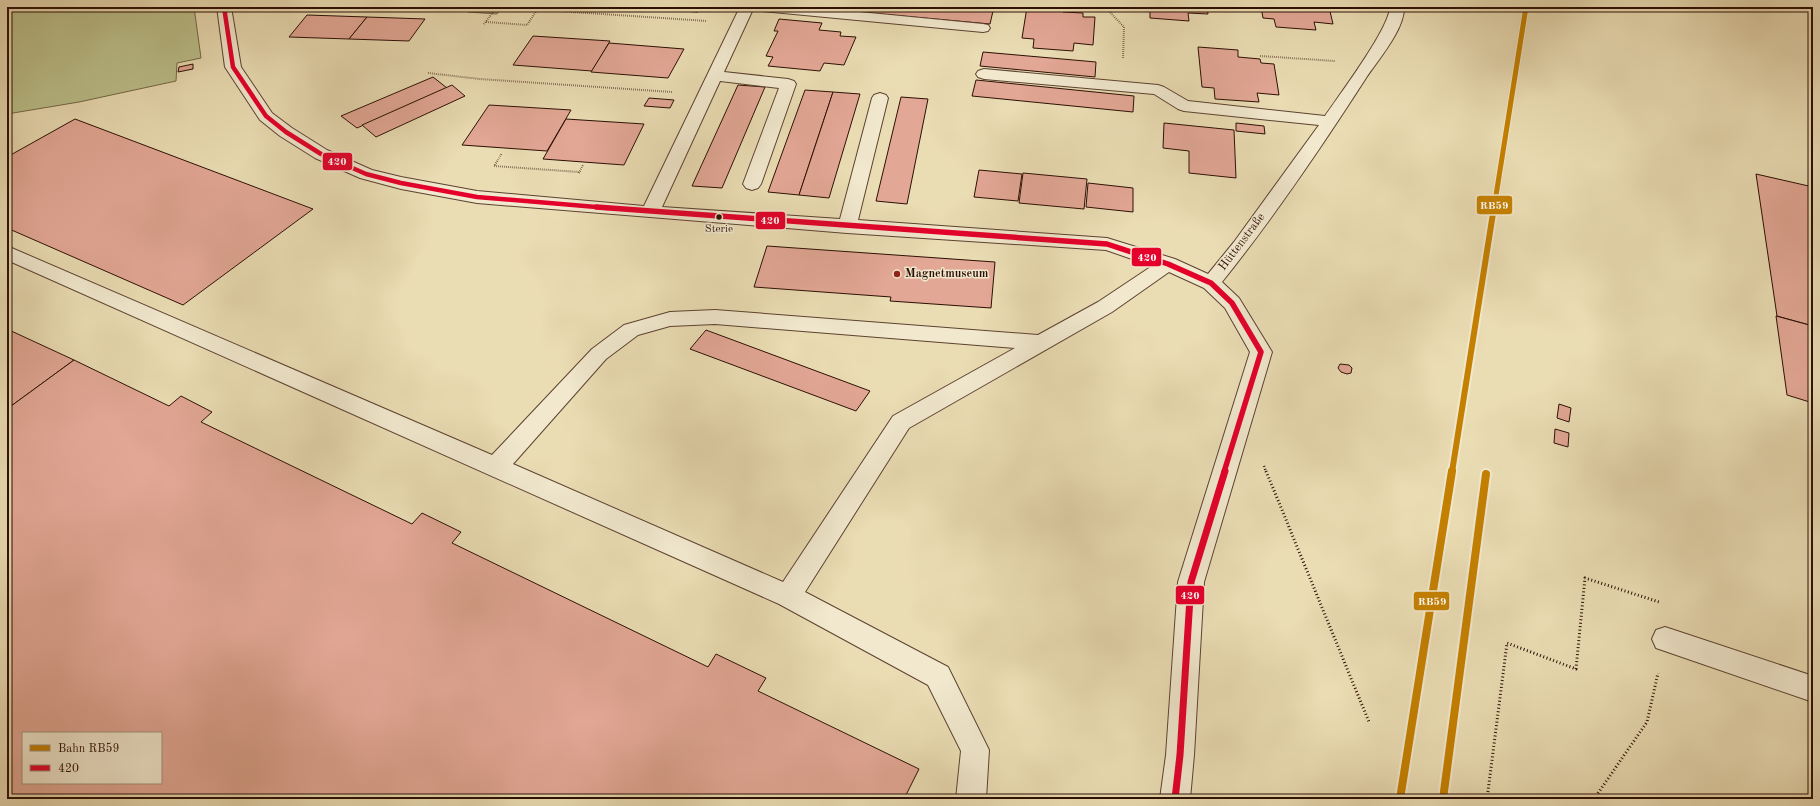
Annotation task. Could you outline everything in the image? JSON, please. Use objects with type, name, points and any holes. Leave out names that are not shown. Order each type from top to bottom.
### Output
[{"type":"street","points":[[224,7],[233,67],[266,116],[286,132],[322,154],[366,174],[401,183],[477,197],[847,227],[1107,244],[1168,264],[1211,283]]},
{"type":"street","points":[[650,212],[747,7]]},
{"type":"street","points":[[762,7],[983,28]]},
{"type":"street","name":"Hüttenstraße","points":[[1175,799],[1180,755],[1191,582],[1261,352],[1232,303],[1211,283],[1241,246],[1330,121],[1390,30],[1398,13],[1397,7]]},
{"type":"street","points":[[984,74],[1158,90],[1184,106],[1330,121]]},
{"type":"street","points":[[714,76],[788,84],[752,184]]},
{"type":"street","points":[[847,227],[880,98]]},
{"type":"street","points":[[7,252],[788,596],[938,676],[975,750],[971,799]]},
{"type":"street","points":[[788,596],[902,422],[1105,307],[1168,264]]},
{"type":"street","points":[[496,467],[599,354],[631,330],[670,319],[715,317],[1042,343]]},
{"type":"street","points":[[1665,639],[1813,689]]},
{"type":"path","points":[[538,10],[527,25],[485,23],[497,7],[740,23]]},
{"type":"path","points":[[1104,7],[1124,26],[1121,87]]},
{"type":"path","points":[[1260,56],[1367,65]]},
{"type":"path","points":[[428,73],[480,79],[706,94]]},
{"type":"path","points":[[494,166],[579,172]]},
{"type":"path","points":[[1264,465],[1368,722]]},
{"type":"path","points":[[1488,799],[1507,643],[1576,669],[1585,578],[1659,602]]},
{"type":"path","points":[[1594,799],[1647,722],[1665,639]]},
{"type":"green space","points":[[7,7],[194,7],[201,58],[177,63],[176,81],[79,102],[7,114]]},
{"type":"green space","points":[[471,7],[502,7],[497,14],[468,12]]},
{"type":"building","points":[[648,7],[700,7],[698,12],[647,9]]},
{"type":"building","points":[[848,7],[952,7],[993,11],[990,24],[847,11]]},
{"type":"building","points":[[1027,7],[1063,7],[1063,12],[1083,13],[1083,17],[1095,17],[1093,45],[1074,43],[1073,51],[1033,48],[1034,39],[1022,38]]},
{"type":"building","points":[[1138,7],[1207,7],[1208,14],[1188,13],[1189,21],[1150,18],[1150,9]]},
{"type":"building","points":[[1261,7],[1329,7],[1333,24],[1314,22],[1316,30],[1276,27],[1274,19],[1263,18]]},
{"type":"building","points":[[307,15],[367,17],[349,39],[289,37]]},
{"type":"building","points":[[367,17],[425,19],[409,41],[349,39]]},
{"type":"building","points":[[779,19],[822,23],[819,30],[841,32],[840,36],[856,37],[844,65],[824,63],[820,71],[768,66],[773,57],[766,56],[778,31],[774,31]]},
{"type":"building","points":[[533,36],[610,41],[592,71],[513,65]]},
{"type":"building","points":[[609,43],[684,49],[668,78],[591,72]]},
{"type":"building","points":[[1198,47],[1238,50],[1238,57],[1260,59],[1261,63],[1274,64],[1279,95],[1257,93],[1259,102],[1215,99],[1214,88],[1202,87]]},
{"type":"building","points":[[983,52],[1096,62],[1095,77],[980,66]]},
{"type":"building","points":[[193,64],[193,69],[178,72],[179,67]]},
{"type":"building","points":[[433,77],[447,88],[357,128],[341,116]]},
{"type":"building","points":[[976,80],[1134,96],[1133,112],[972,96]]},
{"type":"building","points":[[452,85],[465,96],[376,137],[362,125]]},
{"type":"building","points":[[738,85],[765,87],[722,188],[692,186]]},
{"type":"building","points":[[805,90],[833,92],[799,195],[768,192]]},
{"type":"building","points":[[833,92],[860,94],[829,198],[799,195]]},
{"type":"building","points":[[901,97],[928,99],[907,204],[876,201]]},
{"type":"building","points":[[649,98],[674,100],[670,108],[644,106]]},
{"type":"building","points":[[489,105],[571,110],[547,151],[462,145]]},
{"type":"building","points":[[75,119],[313,209],[183,305],[7,228],[7,157]]},
{"type":"building","points":[[566,119],[644,124],[624,165],[543,159]]},
{"type":"building","points":[[1164,123],[1234,130],[1236,178],[1189,173],[1189,151],[1163,148]]},
{"type":"building","points":[[1236,123],[1264,126],[1265,134],[1236,131]]},
{"type":"building","points":[[979,170],[1022,174],[1018,201],[974,197]]},
{"type":"building","points":[[1023,173],[1087,179],[1084,209],[1019,203]]},
{"type":"building","points":[[1756,174],[1813,187],[1813,326],[1777,316]]},
{"type":"building","points":[[1088,183],[1133,188],[1133,212],[1086,207]]},
{"type":"building","points":[[767,246],[995,262],[991,308],[890,301],[891,297],[754,287]]},
{"type":"building","points":[[1776,316],[1813,326],[1813,403],[1787,395]]},
{"type":"building","points":[[7,329],[74,360],[7,409]]},
{"type":"building","points":[[706,330],[870,391],[856,411],[690,349]]},
{"type":"building","points":[[74,360],[169,406],[181,396],[212,412],[201,422],[412,524],[422,513],[461,532],[452,543],[708,667],[716,654],[766,678],[758,691],[919,769],[904,799],[7,799],[7,409]]},
{"type":"building","points":[[1340,364],[1349,365],[1352,368],[1351,373],[1347,374],[1341,372],[1338,368]]},
{"type":"building","points":[[1559,404],[1571,408],[1569,422],[1557,418]]},
{"type":"building","points":[[1555,429],[1569,433],[1568,447],[1554,443]]},
{"type":"rail line","name":"RB59","points":[[1400,799],[1526,7]]},
{"type":"rail line","name":"RB59","points":[[1443,799],[1486,474]]},
{"type":"transit line","name":"420","points":[[224,7],[233,67],[266,116],[286,132],[321,154],[366,174],[401,183],[477,197],[650,212],[1107,244],[1168,264],[1211,283],[1232,303],[1261,352],[1191,582],[1180,755],[1175,799]]},
{"type":"place","name":"Sterie","points":[[719,217]]},
{"type":"place","name":"Magnetmuseum","points":[[897,274]]}]
